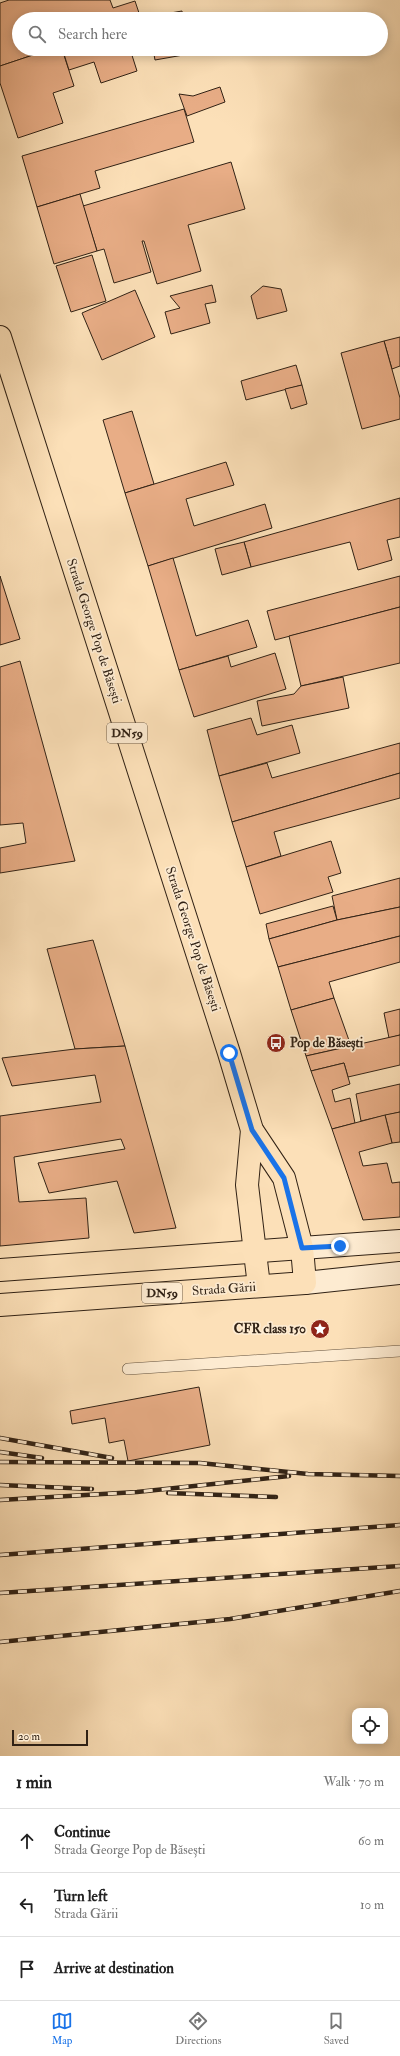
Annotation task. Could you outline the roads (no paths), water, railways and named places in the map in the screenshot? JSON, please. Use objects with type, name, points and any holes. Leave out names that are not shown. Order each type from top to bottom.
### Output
[{"type":"main road","name":"Strada George Pop de Băsești","points":[[0,337],[252,1130],[284,1178],[302,1248],[305,1283]]},
{"type":"main road","name":"Strada George Pop de Băsești","points":[[252,1130],[247,1185],[259,1286]]},
{"type":"main road","points":[[0,1270],[400,1241]]},
{"type":"main road","name":"Strada Gării","points":[[0,1305],[305,1283],[400,1273]]},
{"type":"lane","points":[[128,1369],[400,1351]]},
{"type":"railway","points":[[0,1438],[112,1458]]},
{"type":"railway","points":[[0,1452],[42,1458]]},
{"type":"railway","points":[[0,1462],[200,1463],[308,1474],[400,1476]]},
{"type":"railway","points":[[0,1500],[137,1492],[289,1476]]},
{"type":"railway","points":[[0,1485],[92,1489]]},
{"type":"railway","points":[[168,1493],[276,1497]]},
{"type":"railway","points":[[0,1555],[400,1525]]},
{"type":"railway","points":[[0,1593],[400,1566]]},
{"type":"railway","points":[[0,1642],[230,1619],[400,1591]]},
{"type":"place","name":"Pop de Băsești","points":[[276,1043]]},
{"type":"place","name":"CFR class 150","points":[[320,1329]]}]
